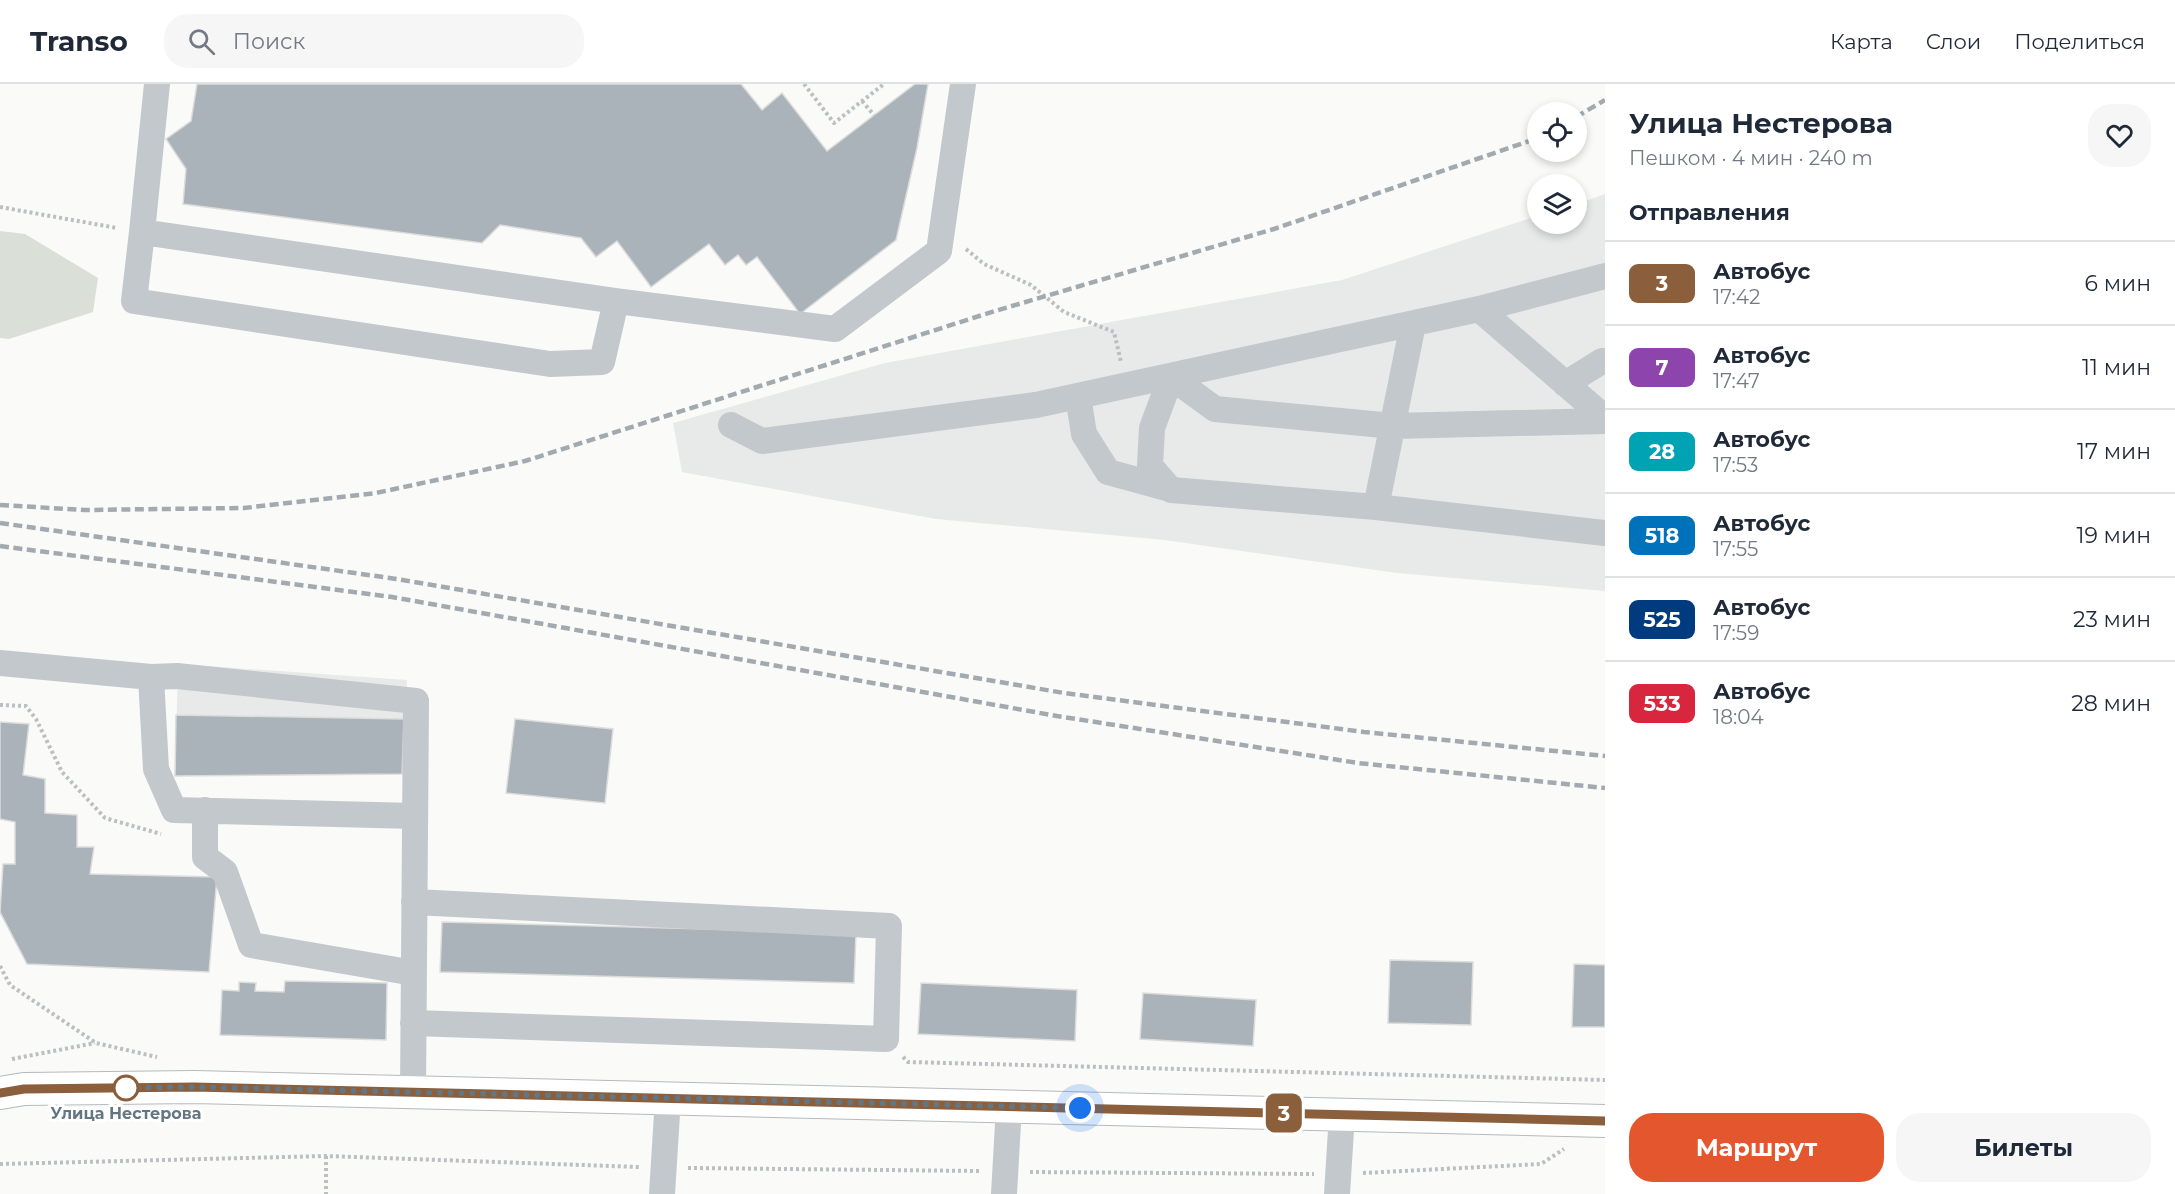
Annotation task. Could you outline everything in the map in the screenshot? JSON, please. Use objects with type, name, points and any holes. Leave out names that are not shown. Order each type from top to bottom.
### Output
[{"type":"main road","points":[[0,1094],[24,1089],[184,1087],[1605,1121]]},
{"type":"lane","points":[[157,84],[134,301],[550,364],[602,362],[616,301]]},
{"type":"lane","points":[[142,232],[616,301],[836,329],[939,251],[963,84]]},
{"type":"lane","points":[[731,424],[762,441],[1036,405],[1413,324],[1605,276]]},
{"type":"lane","points":[[1479,309],[1605,420]]},
{"type":"lane","points":[[1376,507],[1413,324]]},
{"type":"lane","points":[[1565,384],[1605,361]]},
{"type":"lane","points":[[1171,377],[1215,409],[1393,426],[1605,420]]},
{"type":"lane","points":[[1171,377],[1152,428],[1149,466],[1171,490]]},
{"type":"lane","points":[[1078,396],[1084,434],[1108,471],[1171,490],[1376,507],[1605,533]]},
{"type":"lane","points":[[0,663],[151,677],[177,676],[416,701],[413,1092]]},
{"type":"lane","points":[[151,677],[156,769],[174,810],[415,816]]},
{"type":"lane","points":[[205,810],[205,857],[225,872],[251,945],[414,973]]},
{"type":"lane","points":[[413,1023],[886,1039],[889,926],[414,903]]},
{"type":"lane","points":[[662,1194],[668,1098]]},
{"type":"lane","points":[[1005,1183],[1009,1106]]},
{"type":"lane","points":[[1338,1184],[1342,1114]]},
{"type":"path","points":[[804,84],[834,123],[884,84]]},
{"type":"path","points":[[862,101],[874,115]]},
{"type":"path","points":[[0,207],[142,232]]},
{"type":"path","points":[[942,230],[984,264],[1031,285],[1064,312],[1114,332],[1126,386]]},
{"type":"path","points":[[0,705],[26,706],[36,719],[62,772],[105,818],[205,846]]},
{"type":"path","points":[[0,966],[10,985],[96,1042],[160,1058]]},
{"type":"path","points":[[886,1039],[908,1062],[1605,1080]]},
{"type":"path","points":[[11,1059],[96,1042]]},
{"type":"path","points":[[0,1164],[326,1156],[1005,1183],[1338,1184],[1541,1164],[1568,1146]]},
{"type":"path","points":[[326,1156],[326,1194]]},
{"type":"shaded area","points":[[1605,194],[1605,591],[1397,573],[1164,540],[936,519],[682,472],[673,423],[885,363],[1342,280],[1527,219],[1527,234],[1587,234],[1587,200]]},
{"type":"shaded area","points":[[0,231],[25,234],[98,278],[93,312],[9,339],[0,338]]},
{"type":"shaded area","points":[[178,664],[407,680],[402,774],[175,776]]},
{"type":"building","points":[[197,84],[741,84],[762,110],[782,93],[827,151],[915,84],[928,84],[917,148],[896,240],[800,314],[757,257],[746,265],[738,255],[725,265],[709,244],[651,287],[617,241],[596,257],[581,238],[500,225],[482,243],[183,204],[186,169],[166,139],[191,121]]},
{"type":"building","points":[[176,715],[404,719],[402,774],[175,776]]},
{"type":"building","points":[[515,719],[613,729],[605,803],[506,793]]},
{"type":"building","points":[[0,722],[29,724],[23,775],[45,779],[45,813],[77,815],[77,847],[94,847],[90,874],[217,877],[209,972],[27,964],[0,912],[3,864],[15,864],[15,822],[0,819]]},
{"type":"building","points":[[442,922],[856,933],[854,983],[440,972]]},
{"type":"building","points":[[1390,960],[1473,962],[1471,1025],[1388,1023]]},
{"type":"building","points":[[1574,964],[1605,965],[1605,1027],[1572,1027]]},
{"type":"building","points":[[285,981],[387,983],[386,1040],[220,1035],[222,990],[239,991],[239,982],[256,983],[255,991],[284,992]]},
{"type":"building","points":[[921,983],[1077,990],[1075,1041],[918,1034]]},
{"type":"building","points":[[1143,993],[1256,1000],[1253,1046],[1140,1039]]},
{"type":"railway","points":[[1587,111],[1605,100]]},
{"type":"railway","points":[[0,505],[85,510],[244,508],[376,493],[525,461],[995,311],[1274,229],[1527,142]]},
{"type":"railway","points":[[0,523],[397,579],[1064,693],[1364,732],[1605,756]]},
{"type":"railway","points":[[0,546],[392,597],[1057,716],[1358,763],[1605,788]]},
{"type":"bus line","name":"3","points":[[0,1093],[24,1089],[194,1087],[1605,1121]]},
{"type":"place","name":"Улица Нестерова","points":[[126,1088]]},
{"type":"route","points":[[126,1088],[121,1088],[194,1087],[1080,1108]]}]
